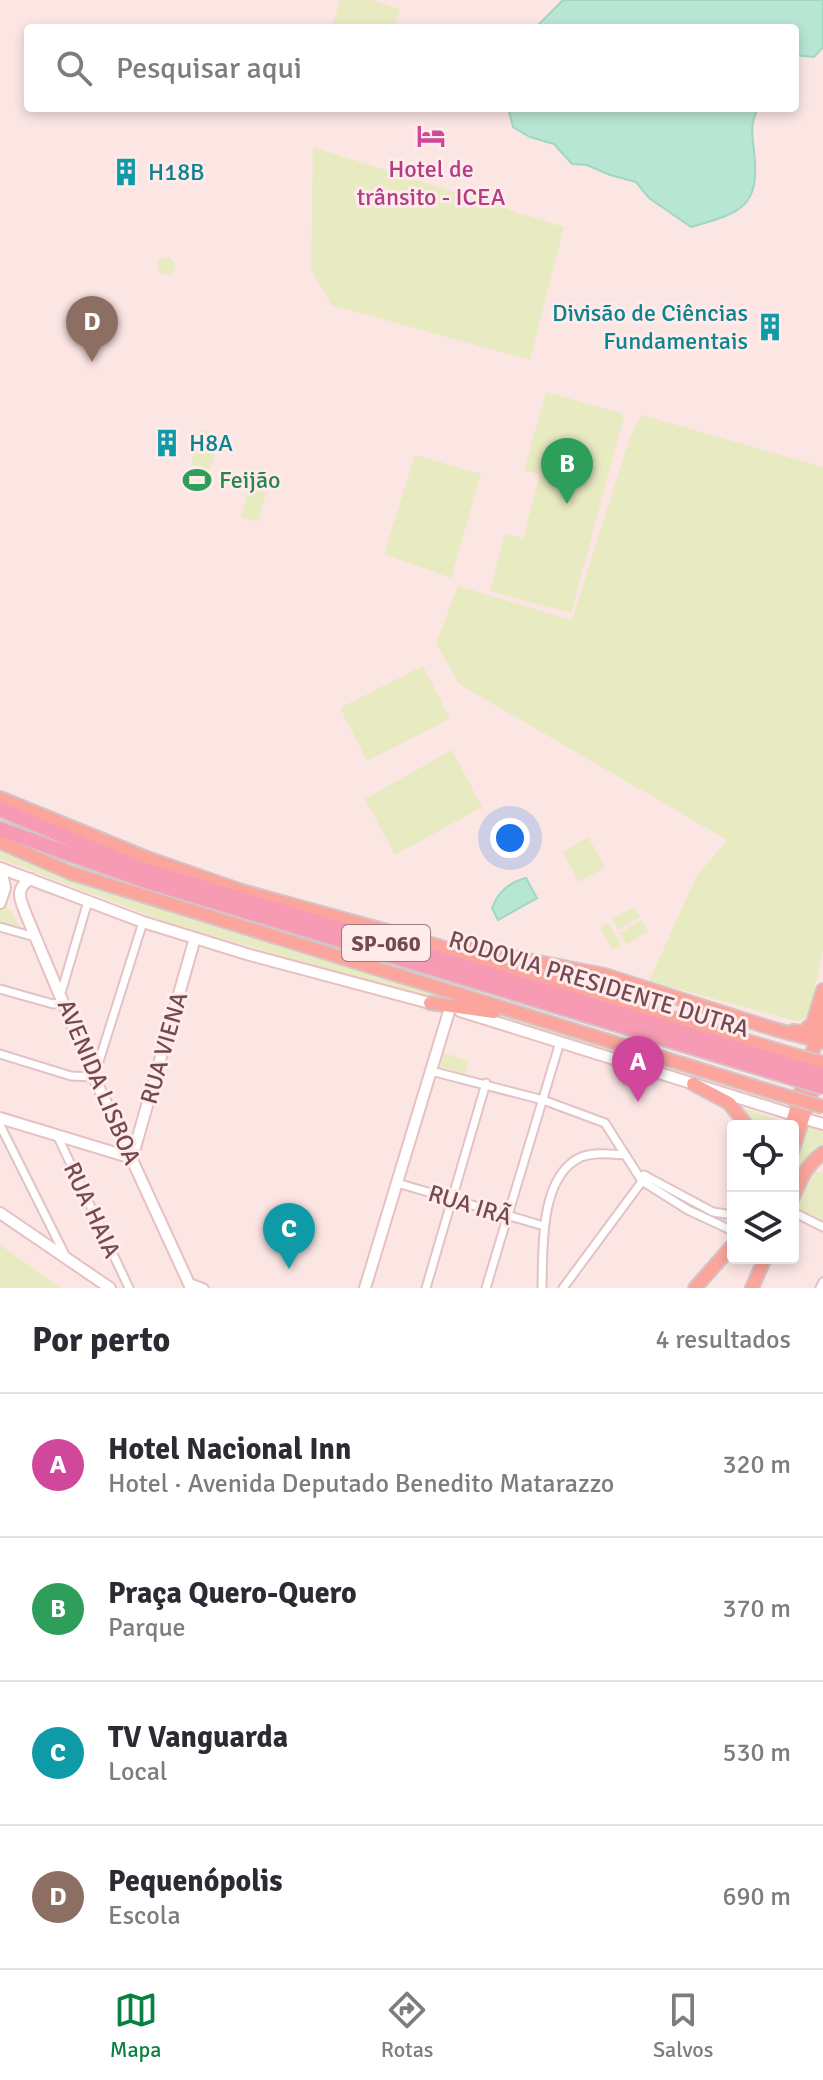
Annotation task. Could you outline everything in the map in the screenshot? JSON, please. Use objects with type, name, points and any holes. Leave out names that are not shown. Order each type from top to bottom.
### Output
[{"type":"highway","name":"RODOVIA PRESIDENTE DUTRA","points":[[0,809],[141,869],[823,1075]]},
{"type":"highway","name":"RODOVIA PRESIDENTE DUTRA","points":[[0,829],[140,879],[777,1061],[823,1087]]},
{"type":"main road","points":[[0,798],[147,858],[242,891],[405,936],[777,1061],[823,1062],[795,1119]]},
{"type":"main road","points":[[0,842],[71,873],[823,1107]]},
{"type":"main road","points":[[1,868],[143,922],[450,1008],[795,1119],[823,1124]]},
{"type":"main road","points":[[0,903],[5,888],[1,868]]},
{"type":"main road","points":[[5,888],[27,878]]},
{"type":"main road","name":"AVENIDA LISBOA","points":[[27,878],[19,894],[35,937],[94,1077],[190,1285]]},
{"type":"main road","points":[[405,936],[605,975],[820,1041]]},
{"type":"main road","name":"RUA VIENA","points":[[132,1158],[195,938]]},
{"type":"main road","points":[[774,1029],[803,1032],[808,1029],[813,1023],[823,990]]},
{"type":"main road","points":[[430,1003],[531,1017]]},
{"type":"main road","points":[[365,1288],[450,1008]]},
{"type":"main road","points":[[795,1119],[820,1041],[823,1016]]},
{"type":"main road","points":[[693,1084],[729,1103],[742,1120]]},
{"type":"main road","points":[[0,1118],[132,1158]]},
{"type":"main road","points":[[795,1192],[804,1171],[823,1153]]},
{"type":"main road","points":[[0,1213],[110,1288]]},
{"type":"main road","points":[[695,1288],[727,1252]]},
{"type":"main road","points":[[752,1288],[762,1264]]},
{"type":"street","points":[[0,989],[53,1004],[60,1003],[88,901]]},
{"type":"street","points":[[0,1054],[71,1076],[94,1077],[143,922]]},
{"type":"street","points":[[0,927],[35,937]]},
{"type":"street","points":[[486,1288],[560,1042]]},
{"type":"street","points":[[431,1071],[543,1100],[605,1123],[624,1155],[642,1177],[688,1210],[727,1228]]},
{"type":"street","points":[[426,1288],[486,1083]]},
{"type":"street","points":[[0,1125],[66,1257]]},
{"type":"street","name":"RUA HAIA","points":[[57,1135],[128,1287]]},
{"type":"street","points":[[542,1288],[544,1226],[551,1195],[563,1171],[579,1158],[594,1154],[624,1155]]},
{"type":"street","points":[[642,1177],[713,1212],[727,1214]]},
{"type":"street","points":[[563,1288],[642,1177]]},
{"type":"street","name":"RUA IRÃ","points":[[397,1183],[544,1226]]},
{"type":"street","points":[[799,1215],[823,1227]]},
{"type":"street","points":[[39,1240],[49,1236],[51,1229]]},
{"type":"street","points":[[820,1288],[823,1282]]},
{"type":"street","points":[[190,1285],[204,1288]]},
{"type":"shaded area","points":[[340,0],[371,0],[400,9],[395,24],[333,24]]},
{"type":"shaded area","points":[[563,0],[823,0],[823,47],[814,57],[799,55],[799,24],[539,24]]},
{"type":"shaded area","points":[[509,112],[757,112],[752,129],[754,185],[750,197],[734,212],[691,227],[649,198],[636,182],[587,165],[572,164],[554,144],[530,137],[513,127]]},
{"type":"shaded area","points":[[313,147],[564,227],[530,360],[331,305],[311,269]]},
{"type":"shaded area","points":[[162,257],[170,257],[175,266],[173,273],[162,275],[157,270],[157,262]]},
{"type":"shaded area","points":[[546,392],[621,413],[624,417],[571,613],[490,591],[505,534],[523,538],[540,475],[524,470]]},
{"type":"shaded area","points":[[642,415],[823,467],[823,951],[809,1014],[803,1020],[796,1021],[649,981],[696,877],[727,840],[459,684],[436,643],[458,586],[572,620],[630,437]]},
{"type":"shaded area","points":[[201,430],[219,435],[210,470],[191,465]]},
{"type":"shaded area","points":[[415,455],[481,474],[451,578],[384,554]]},
{"type":"shaded area","points":[[249,488],[266,493],[258,522],[241,517]]},
{"type":"shaded area","points":[[423,666],[450,719],[367,761],[340,708]]},
{"type":"shaded area","points":[[452,750],[482,807],[395,855],[365,799]]},
{"type":"shaded area","points":[[588,837],[605,867],[579,882],[563,852]]},
{"type":"shaded area","points":[[0,845],[63,875],[200,922],[779,1100],[169,923],[0,859]]},
{"type":"shaded area","points":[[526,878],[537,898],[498,920],[492,908],[498,897],[510,885]]},
{"type":"shaded area","points":[[0,894],[21,929],[0,923]]},
{"type":"shaded area","points":[[634,907],[640,917],[618,930],[612,919]]},
{"type":"shaded area","points":[[641,920],[648,931],[626,945],[620,933]]},
{"type":"shaded area","points":[[608,923],[621,945],[612,950],[600,928]]},
{"type":"shaded area","points":[[444,1053],[469,1061],[465,1074],[440,1067]]},
{"type":"shaded area","points":[[737,1106],[779,1120],[750,1120]]},
{"type":"shaded area","points":[[806,1123],[823,1128],[823,1144],[799,1168],[799,1148]]},
{"type":"shaded area","points":[[816,1170],[823,1174],[823,1222],[799,1211],[799,1202]]},
{"type":"shaded area","points":[[0,1245],[61,1288],[0,1288]]},
{"type":"place","name":"Hotel de trânsito - ICEA","points":[[431,136]]},
{"type":"place","name":"H18B","points":[[126,172]]},
{"type":"place","name":"Divisão de Ciências Fundamentais","points":[[770,327]]},
{"type":"place","name":"Pequenópolis","points":[[92,362]]},
{"type":"place","name":"H8A","points":[[167,443]]},
{"type":"place","name":"Feijão","points":[[197,480]]},
{"type":"place","name":"Praça Quero-Quero","points":[[567,504]]},
{"type":"place","name":"Hotel Nacional Inn","points":[[638,1102]]},
{"type":"place","name":"TV Vanguarda","points":[[289,1269]]}]
